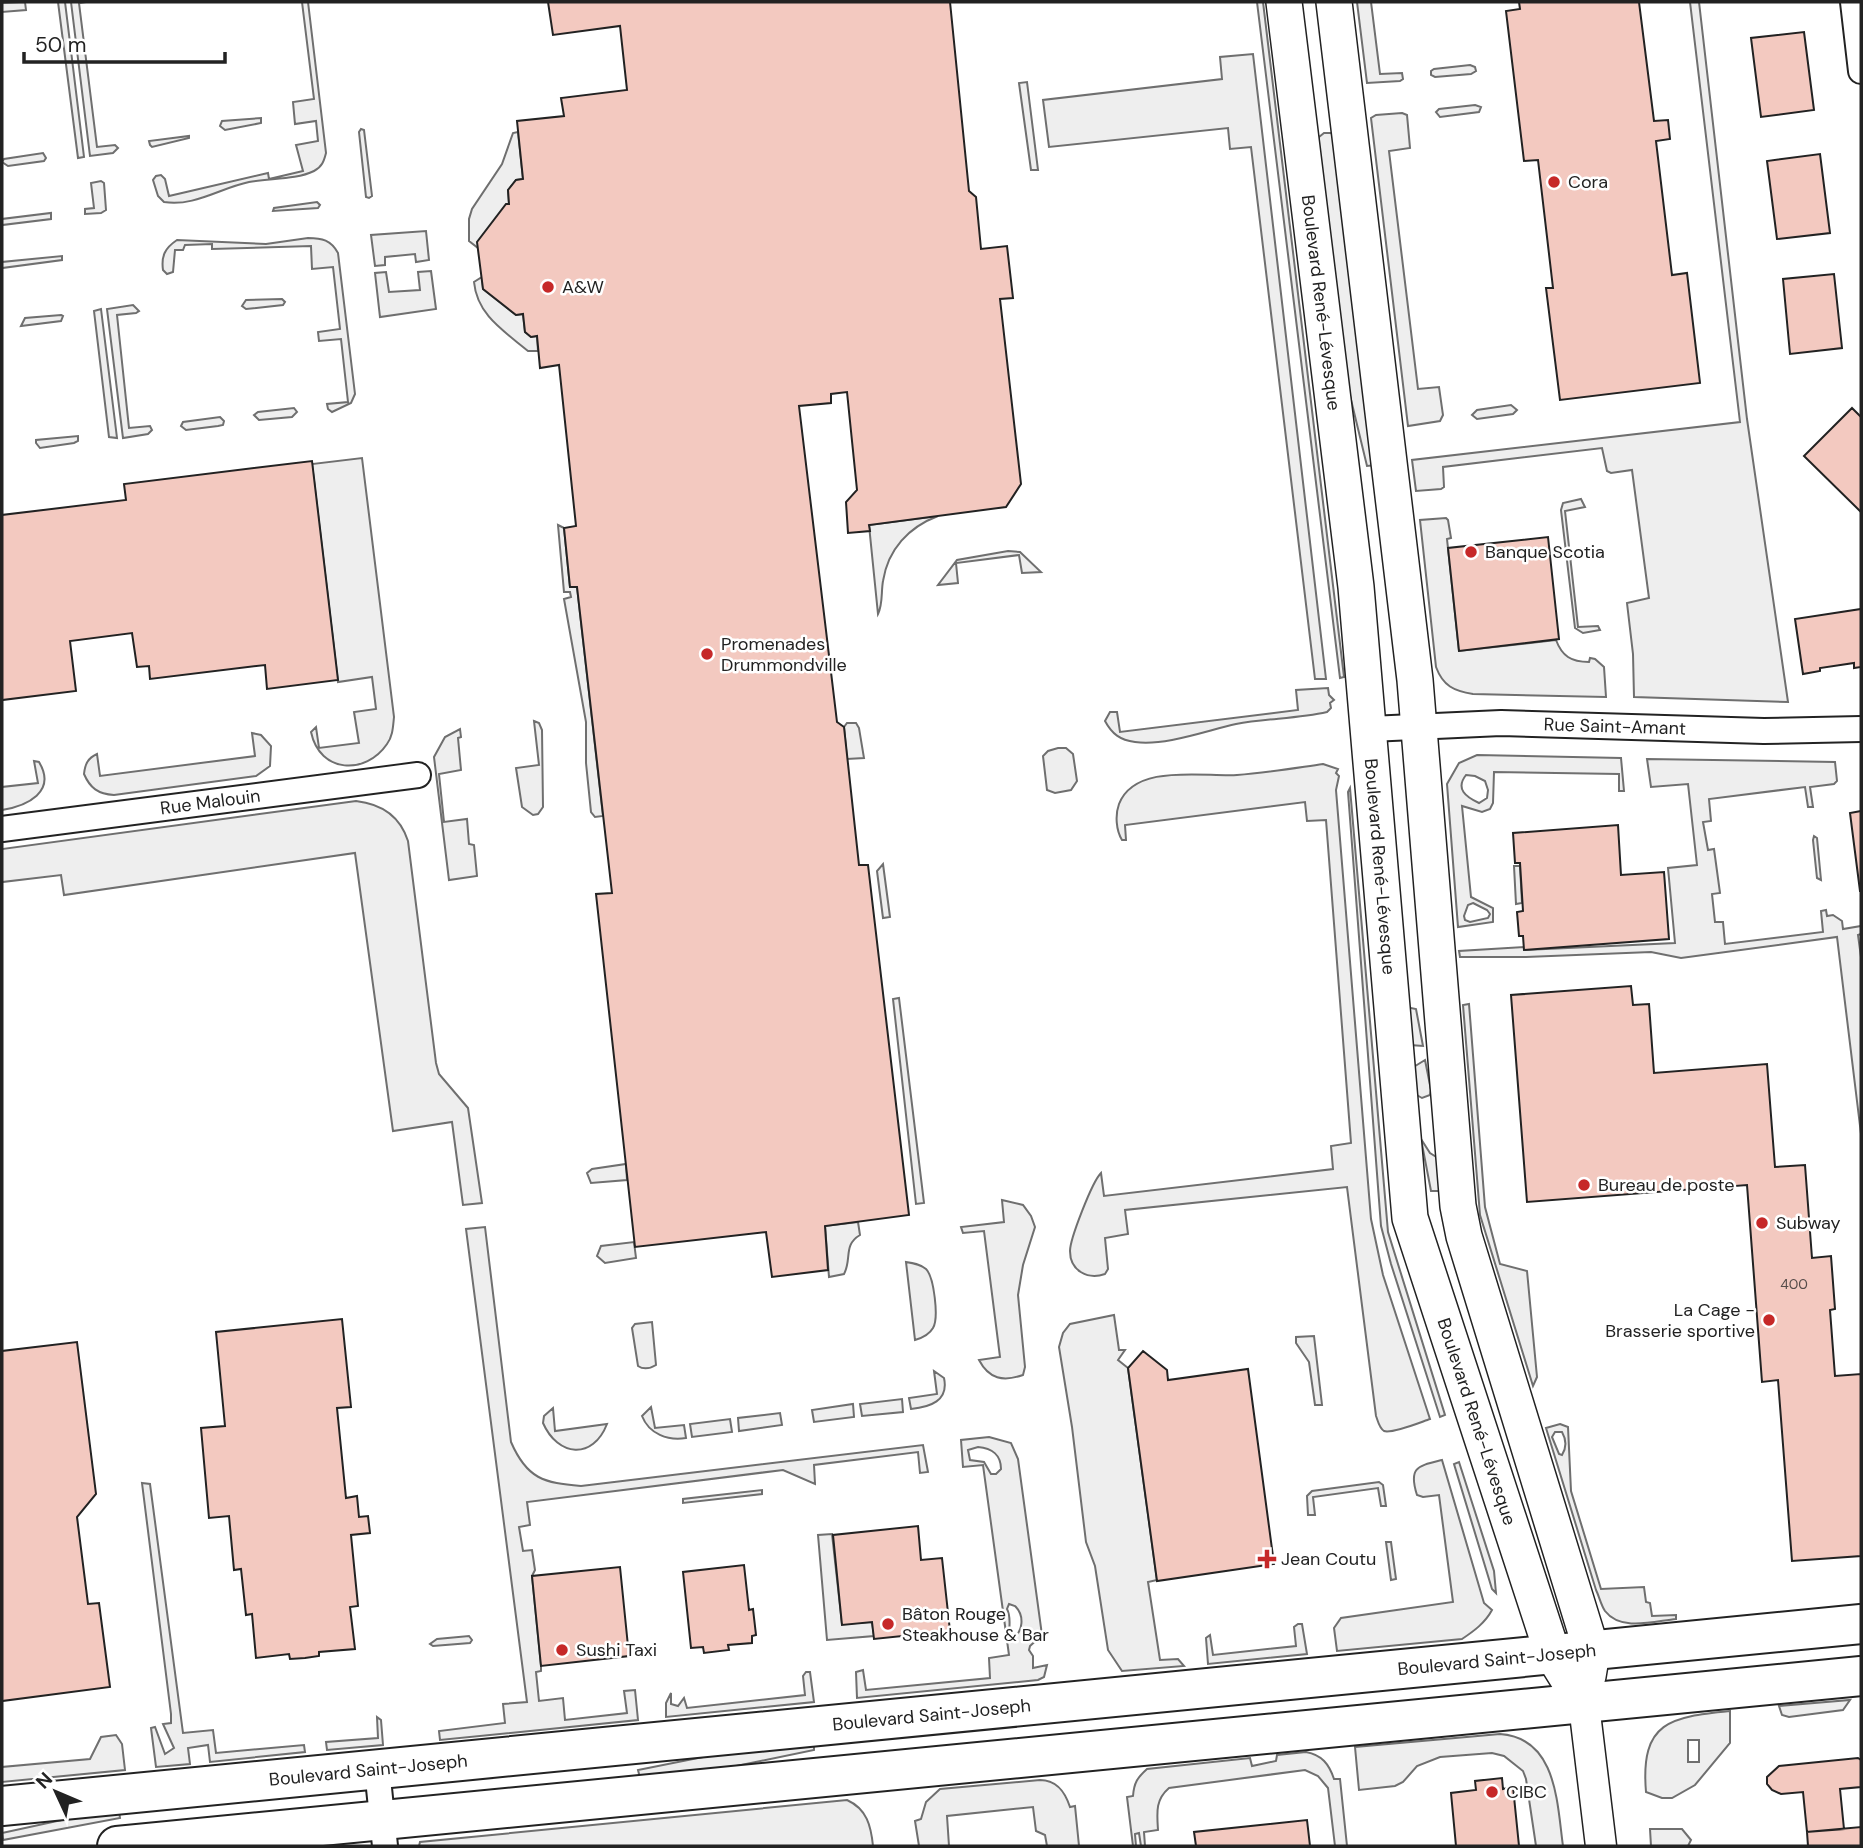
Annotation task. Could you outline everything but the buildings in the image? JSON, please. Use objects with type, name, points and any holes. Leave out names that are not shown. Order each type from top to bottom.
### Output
[{"type":"main road","name":"Boulevard René-Lévesque","points":[[1284,2],[1355,573],[1410,1218],[1553,1655],[1584,1704]]},
{"type":"main road","name":"Boulevard René-Lévesque","points":[[1334,2],[1419,726],[1460,1220],[1592,1652],[1584,1704]]},
{"type":"main road","name":"Boulevard Saint-Joseph","points":[[2,1805],[1861,1624]]},
{"type":"main road","points":[[117,1846],[384,1833],[1861,1676]]},
{"type":"street","points":[[1853,2],[1861,71]]},
{"type":"street","name":"Rue Saint-Amant","points":[[1370,729],[1501,723],[1764,731],[1861,729]]},
{"type":"street","name":"Rue Malouin","points":[[2,829],[418,775]]},
{"type":"street","name":"Boulevard René-Lévesque","points":[[1584,1704],[1601,1846]]},
{"type":"street","points":[[377,1769],[384,1833]]},
{"type":"shaded area","points":[[25,2],[26,10],[2,12],[2,3]]},
{"type":"shaded area","points":[[58,2],[65,2],[84,157],[78,158]]},
{"type":"shaded area","points":[[71,2],[86,2],[79,3],[97,147],[115,145],[118,148],[113,153],[90,156]]},
{"type":"shaded area","points":[[302,2],[308,2],[326,153],[321,166],[299,176],[249,182],[186,202],[164,202],[158,196],[153,180],[156,176],[161,175],[165,179],[169,196],[268,173],[269,179],[303,171],[296,145],[318,141],[316,121],[295,124],[293,102],[314,99]]},
{"type":"shaded area","points":[[1257,2],[1263,2],[1344,677],[1340,678]]},
{"type":"shaded area","points":[[1357,2],[1371,2],[1380,74],[1402,73],[1403,79],[1400,81],[1367,83]]},
{"type":"shaded area","points":[[1690,2],[1699,2],[1747,419],[1788,702],[1634,697],[1633,654],[1627,603],[1649,598],[1632,470],[1611,473],[1607,471],[1602,448],[1443,467],[1444,487],[1416,491],[1412,460],[1740,422]]},
{"type":"shaded area","points":[[1253,54],[1326,679],[1315,679],[1251,147],[1230,149],[1228,128],[1049,147],[1043,100],[1222,79],[1220,57]]},
{"type":"shaded area","points":[[1470,65],[1475,67],[1476,71],[1471,74],[1431,75],[1434,69]]},
{"type":"shaded area","points":[[1027,82],[1038,170],[1031,170],[1019,83]]},
{"type":"shaded area","points":[[1475,105],[1481,107],[1479,112],[1440,117],[1436,112],[1439,109]]},
{"type":"shaded area","points":[[1376,115],[1407,115],[1410,148],[1389,151],[1418,389],[1439,387],[1443,415],[1440,421],[1408,426],[1371,118]]},
{"type":"shaded area","points":[[261,118],[261,123],[225,130],[220,126],[222,121]]},
{"type":"shaded area","points":[[364,130],[372,196],[369,198],[366,197],[359,132]]},
{"type":"shaded area","points":[[518,132],[523,179],[516,180],[508,190],[509,204],[478,248],[469,241],[472,209],[502,164],[513,133]]},
{"type":"shaded area","points":[[1324,133],[1331,133],[1337,140],[1376,465],[1367,466],[1346,379],[1317,144]]},
{"type":"shaded area","points":[[189,136],[152,147],[149,141]]},
{"type":"shaded area","points":[[43,153],[46,158],[44,161],[8,166],[2,162],[4,159]]},
{"type":"shaded area","points":[[91,183],[104,183],[106,210],[85,214],[85,209],[94,208]]},
{"type":"shaded area","points":[[317,202],[320,205],[318,208],[273,211],[274,208]]},
{"type":"shaded area","points":[[51,213],[51,219],[2,225],[2,219]]},
{"type":"shaded area","points":[[426,231],[429,260],[416,262],[415,254],[385,257],[385,265],[375,266],[371,235]]},
{"type":"shaded area","points":[[308,238],[326,241],[338,253],[355,394],[351,403],[332,412],[327,404],[348,402],[341,339],[319,341],[318,332],[340,329],[333,267],[312,269],[311,246],[212,249],[212,244],[185,245],[183,250],[175,250],[173,272],[167,274],[163,270],[165,253],[177,240],[266,244]]},
{"type":"shaded area","points":[[62,256],[62,260],[2,268],[2,262]]},
{"type":"shaded area","points":[[431,271],[436,309],[380,317],[375,273],[386,272],[389,292],[420,290],[418,272]]},
{"type":"shaded area","points":[[482,277],[483,289],[516,315],[523,314],[525,332],[531,337],[537,336],[538,351],[528,351],[486,313],[476,294],[474,282]]},
{"type":"shaded area","points":[[282,299],[285,302],[283,305],[246,309],[242,306],[246,300]]},
{"type":"shaded area","points":[[133,305],[139,311],[117,315],[129,428],[150,426],[152,430],[148,434],[123,438],[107,309]]},
{"type":"shaded area","points":[[101,309],[117,438],[109,437],[94,311]]},
{"type":"shaded area","points":[[61,315],[61,321],[21,326],[25,318]]},
{"type":"shaded area","points":[[1511,405],[1517,410],[1513,414],[1477,419],[1472,415],[1477,410]]},
{"type":"shaded area","points":[[294,408],[297,412],[292,417],[259,420],[254,415],[258,412]]},
{"type":"shaded area","points":[[220,417],[224,421],[223,425],[186,430],[181,426],[183,422]]},
{"type":"shaded area","points":[[78,436],[78,441],[74,443],[40,448],[36,443],[36,440]]},
{"type":"shaded area","points":[[362,458],[394,717],[390,738],[378,754],[356,765],[344,765],[324,756],[316,746],[311,732],[316,727],[319,748],[359,743],[354,712],[376,709],[372,677],[338,682],[312,464]]},
{"type":"shaded area","points":[[1581,499],[1585,507],[1565,511],[1578,627],[1598,626],[1600,630],[1583,633],[1575,628],[1561,510],[1563,503]]},
{"type":"shaded area","points":[[938,516],[918,526],[895,549],[886,569],[878,614],[869,525]]},
{"type":"shaded area","points":[[1446,518],[1451,538],[1447,539],[1459,651],[1556,640],[1568,657],[1583,662],[1589,662],[1590,658],[1595,659],[1604,667],[1606,697],[1473,694],[1455,689],[1446,683],[1436,667],[1420,520]]},
{"type":"shaded area","points":[[558,525],[564,528],[570,587],[577,587],[603,816],[595,817],[591,812],[586,763],[586,722],[564,599],[571,597],[570,592],[564,592]]},
{"type":"shaded area","points":[[1008,551],[1020,552],[1041,572],[1022,573],[1019,555],[956,563],[958,583],[938,585],[957,560]]},
{"type":"shaded area","points":[[1328,688],[1329,695],[1334,700],[1327,712],[1236,724],[1160,742],[1125,740],[1114,733],[1105,721],[1110,712],[1117,712],[1120,732],[1298,710],[1296,690]]},
{"type":"shaded area","points":[[534,721],[539,723],[542,730],[543,807],[538,814],[533,815],[522,807],[516,768],[539,765]]},
{"type":"shaded area","points":[[847,723],[856,723],[859,728],[864,758],[847,759],[844,727]]},
{"type":"shaded area","points":[[460,729],[461,737],[458,738],[461,770],[439,774],[444,822],[467,819],[469,844],[474,845],[477,876],[449,880],[434,757],[445,737]]},
{"type":"shaded area","points":[[252,733],[261,735],[271,746],[270,766],[256,776],[114,795],[95,789],[84,774],[91,757],[97,754],[100,776],[255,756]]},
{"type":"shaded area","points":[[1058,748],[1066,748],[1073,754],[1077,781],[1071,790],[1055,793],[1047,790],[1043,756]]},
{"type":"shaded area","points":[[1477,755],[1621,758],[1624,791],[1619,791],[1619,774],[1494,772],[1493,803],[1490,809],[1482,812],[1462,806],[1471,897],[1493,908],[1493,922],[1458,927],[1447,784],[1459,763]],"holes":[[[1466,775],[1485,781],[1487,798],[1479,803],[1463,792],[1462,784]],[[1473,903],[1487,910],[1490,914],[1488,918],[1470,922],[1465,920],[1468,905]]]},
{"type":"shaded area","points":[[1647,759],[1835,762],[1837,781],[1834,784],[1810,787],[1813,807],[1808,807],[1805,787],[1709,799],[1711,821],[1703,822],[1708,850],[1714,849],[1720,893],[1712,894],[1715,922],[1723,922],[1725,944],[1823,932],[1821,911],[1826,910],[1827,916],[1833,915],[1842,921],[1843,929],[1861,926],[1861,934],[1858,935],[1861,957],[1861,1134],[1837,937],[1681,958],[1651,952],[1460,957],[1459,951],[1675,943],[1668,868],[1697,865],[1688,784],[1651,787]]},
{"type":"shaded area","points":[[34,761],[39,762],[44,773],[42,789],[29,801],[2,810],[2,787],[38,783]]},
{"type":"shaded area","points":[[1323,764],[1338,769],[1336,773],[1339,776],[1336,790],[1371,1219],[1383,1275],[1430,1419],[1388,1431],[1381,1428],[1376,1416],[1347,1187],[1125,1210],[1128,1234],[1105,1238],[1108,1269],[1105,1274],[1099,1276],[1086,1275],[1077,1269],[1070,1251],[1082,1211],[1101,1173],[1104,1196],[1333,1169],[1331,1146],[1351,1143],[1326,820],[1307,821],[1305,802],[1125,825],[1126,840],[1122,840],[1118,832],[1117,822],[1119,804],[1127,791],[1139,782],[1154,777],[1189,774],[1237,775]]},
{"type":"shaded area","points":[[1350,788],[1388,1232],[1445,1415],[1440,1417],[1381,1226],[1348,792]]},
{"type":"shaded area","points":[[356,801],[374,805],[389,813],[405,832],[408,841],[436,1063],[439,1074],[468,1108],[482,1203],[463,1205],[452,1122],[393,1131],[355,853],[64,895],[61,875],[2,882],[2,849]]},
{"type":"shaded area","points":[[1814,836],[1817,838],[1821,880],[1817,878]]},
{"type":"shaded area","points":[[883,864],[890,917],[883,918],[877,871]]},
{"type":"shaded area","points":[[1514,866],[1520,866],[1522,903],[1516,904]]},
{"type":"shaded area","points":[[899,998],[924,1203],[916,1204],[893,999]]},
{"type":"shaded area","points":[[1469,1004],[1485,1207],[1500,1264],[1527,1271],[1537,1377],[1533,1386],[1480,1215],[1463,1005]]},
{"type":"shaded area","points":[[1406,1007],[1416,1009],[1423,1046],[1410,1045]]},
{"type":"shaded area","points":[[1425,1060],[1431,1090],[1430,1095],[1422,1098],[1415,1094],[1412,1068]]},
{"type":"shaded area","points":[[1421,1139],[1430,1153],[1438,1158],[1441,1191],[1431,1191]]},
{"type":"shaded area","points":[[626,1164],[627,1180],[591,1183],[587,1173],[592,1169]]},
{"type":"shaded area","points":[[1002,1200],[1023,1205],[1035,1227],[1023,1265],[1018,1295],[1025,1367],[1023,1375],[1009,1378],[992,1375],[979,1360],[1000,1357],[984,1231],[963,1233],[961,1227],[1004,1222]]},
{"type":"shaded area","points":[[858,1222],[860,1235],[851,1243],[844,1274],[829,1277],[825,1226]]},
{"type":"shaded area","points":[[485,1227],[511,1442],[523,1464],[538,1477],[581,1486],[923,1445],[928,1472],[920,1473],[918,1452],[814,1465],[815,1484],[783,1470],[527,1502],[530,1525],[519,1527],[523,1551],[532,1550],[535,1570],[532,1576],[541,1666],[541,1671],[536,1672],[539,1701],[563,1698],[565,1720],[627,1713],[624,1691],[635,1690],[638,1720],[440,1740],[439,1731],[505,1723],[503,1704],[527,1702],[466,1229]]},
{"type":"shaded area","points":[[634,1242],[636,1258],[605,1263],[597,1256],[601,1246]]},
{"type":"shaded area","points":[[906,1262],[926,1269],[935,1298],[936,1316],[933,1328],[925,1336],[915,1340]]},
{"type":"shaded area","points":[[1114,1315],[1119,1350],[1125,1350],[1118,1360],[1128,1368],[1157,1580],[1148,1582],[1160,1660],[1178,1659],[1184,1666],[1122,1671],[1108,1650],[1095,1566],[1086,1542],[1059,1347],[1063,1333],[1070,1324]]},
{"type":"shaded area","points":[[652,1322],[656,1365],[643,1368],[638,1366],[632,1328],[635,1324]]},
{"type":"shaded area","points":[[1314,1336],[1322,1405],[1315,1405],[1309,1362],[1296,1343],[1296,1337]]},
{"type":"shaded area","points":[[934,1371],[944,1378],[945,1386],[941,1397],[925,1407],[911,1409],[909,1398],[937,1394]]},
{"type":"shaded area","points":[[902,1399],[903,1412],[862,1416],[860,1404]]},
{"type":"shaded area","points":[[853,1404],[854,1417],[814,1422],[812,1410]]},
{"type":"shaded area","points":[[651,1407],[655,1428],[684,1425],[686,1438],[666,1437],[654,1432],[642,1416]]},
{"type":"shaded area","points":[[553,1408],[555,1431],[607,1424],[593,1444],[575,1450],[566,1448],[557,1443],[543,1423],[544,1416]]},
{"type":"shaded area","points":[[780,1413],[782,1425],[739,1431],[738,1418]]},
{"type":"shaded area","points":[[730,1419],[732,1432],[692,1437],[690,1424]]},
{"type":"shaded area","points":[[1560,1424],[1568,1427],[1571,1491],[1601,1589],[1644,1587],[1652,1616],[1676,1615],[1676,1619],[1629,1623],[1612,1617],[1605,1611],[1596,1590],[1546,1428]],"holes":[[[1555,1432],[1562,1432],[1565,1443],[1562,1455],[1559,1454],[1552,1437]]]},
{"type":"shaded area","points":[[989,1437],[1011,1443],[1018,1459],[1042,1635],[1029,1650],[1033,1656],[1033,1668],[1047,1665],[1044,1677],[1038,1680],[857,1698],[856,1672],[863,1670],[866,1690],[990,1678],[989,1658],[1009,1655],[983,1465],[963,1467],[961,1440]],"holes":[[[978,1447],[988,1449],[997,1456],[1001,1469],[996,1474],[991,1474],[984,1462],[970,1460],[968,1450]],[[1009,1604],[1015,1606],[1021,1619],[1019,1632],[1012,1639],[1007,1609]]]},
{"type":"shaded area","points":[[1442,1460],[1484,1603],[1492,1610],[1483,1623],[1462,1639],[1337,1651],[1334,1628],[1341,1618],[1453,1602],[1439,1495],[1417,1495],[1414,1479],[1421,1466]]},
{"type":"shaded area","points":[[1459,1462],[1494,1571],[1496,1593],[1492,1589],[1454,1464]]},
{"type":"shaded area","points":[[1379,1482],[1383,1485],[1386,1506],[1381,1506],[1378,1488],[1313,1497],[1315,1515],[1308,1515],[1307,1496],[1312,1491]]},
{"type":"shaded area","points":[[142,1483],[150,1484],[183,1733],[213,1730],[216,1753],[304,1745],[305,1752],[210,1762],[208,1745],[188,1748],[190,1764],[156,1767],[151,1728],[155,1727],[165,1754],[174,1748],[163,1724],[171,1723],[171,1714]]},
{"type":"shaded area","points":[[762,1490],[762,1494],[683,1503],[683,1499]]},
{"type":"shaded area","points":[[832,1534],[842,1624],[872,1622],[874,1636],[827,1640],[818,1535]]},
{"type":"shaded area","points":[[1386,1542],[1391,1542],[1396,1579],[1391,1580]]},
{"type":"shaded area","points":[[1302,1624],[1307,1654],[1208,1664],[1206,1638],[1210,1635],[1213,1655],[1296,1646],[1294,1627]]},
{"type":"shaded area","points":[[469,1636],[472,1640],[470,1643],[430,1644],[437,1639]]},
{"type":"shaded area","points":[[810,1672],[814,1702],[666,1717],[666,1703],[671,1693],[671,1704],[678,1706],[684,1698],[687,1708],[805,1695],[803,1676]]},
{"type":"shaded area","points":[[1850,1700],[1843,1710],[1789,1717],[1782,1715],[1779,1706]]},
{"type":"shaded area","points":[[1730,1711],[1730,1743],[1695,1785],[1672,1798],[1662,1798],[1646,1792],[1645,1768],[1648,1750],[1654,1737],[1664,1727],[1691,1716]],"holes":[[[1688,1740],[1699,1740],[1699,1762],[1688,1762]]]},
{"type":"shaded area","points":[[377,1717],[381,1720],[383,1745],[327,1750],[326,1742],[378,1738]]},
{"type":"shaded area","points":[[1500,1734],[1519,1738],[1533,1747],[1543,1760],[1551,1775],[1563,1846],[1536,1846],[1526,1779],[1523,1771],[1504,1756],[1492,1753],[1440,1757],[1417,1766],[1403,1782],[1395,1786],[1359,1790],[1355,1747]]},
{"type":"shaded area","points":[[116,1735],[122,1744],[125,1770],[2,1782],[2,1767],[90,1759],[101,1737]]},
{"type":"shaded area","points":[[814,1742],[814,1750],[717,1770],[640,1778],[638,1770],[723,1753]]},
{"type":"shaded area","points":[[1306,1752],[1321,1758],[1334,1779],[1340,1779],[1347,1846],[1335,1846],[1328,1788],[1318,1776],[1305,1770],[1169,1788],[1159,1802],[1158,1830],[1144,1832],[1145,1846],[1141,1846],[1139,1833],[1135,1834],[1136,1846],[1133,1846],[1127,1797],[1133,1796],[1137,1781],[1147,1769],[1250,1758],[1252,1766],[1276,1761],[1277,1755]]},
{"type":"shaded area","points":[[1040,1780],[1056,1785],[1066,1796],[1070,1807],[1075,1806],[1079,1846],[1047,1846],[1045,1835],[1036,1831],[1033,1807],[947,1816],[949,1846],[919,1846],[915,1821],[921,1819],[926,1802],[940,1789]]},
{"type":"shaded area","points":[[847,1800],[859,1808],[867,1819],[873,1846],[419,1846],[420,1842]]},
{"type":"shaded area","points":[[119,1811],[120,1818],[3,1840],[2,1833],[80,1816]]},
{"type":"shaded area","points":[[1650,1829],[1682,1829],[1691,1840],[1688,1846],[1651,1846]]},
{"type":"place","name":"Cora","points":[[1554,182]]},
{"type":"place","name":"A&W","points":[[548,287]]},
{"type":"place","name":"Banque Scotia","points":[[1471,552]]},
{"type":"place","name":"Promenades Drummondville","points":[[707,654]]},
{"type":"place","name":"Bureau de poste","points":[[1584,1185]]},
{"type":"place","name":"Subway","points":[[1762,1223]]},
{"type":"place","name":"La Cage - Brasserie sportive","points":[[1769,1320]]},
{"type":"place","name":"Jean Coutu","points":[[1267,1559]]},
{"type":"place","name":"Bâton Rouge Steakhouse & Bar","points":[[888,1624]]},
{"type":"place","name":"Sushi Taxi","points":[[562,1650]]},
{"type":"place","name":"CIBC","points":[[1492,1792]]}]
